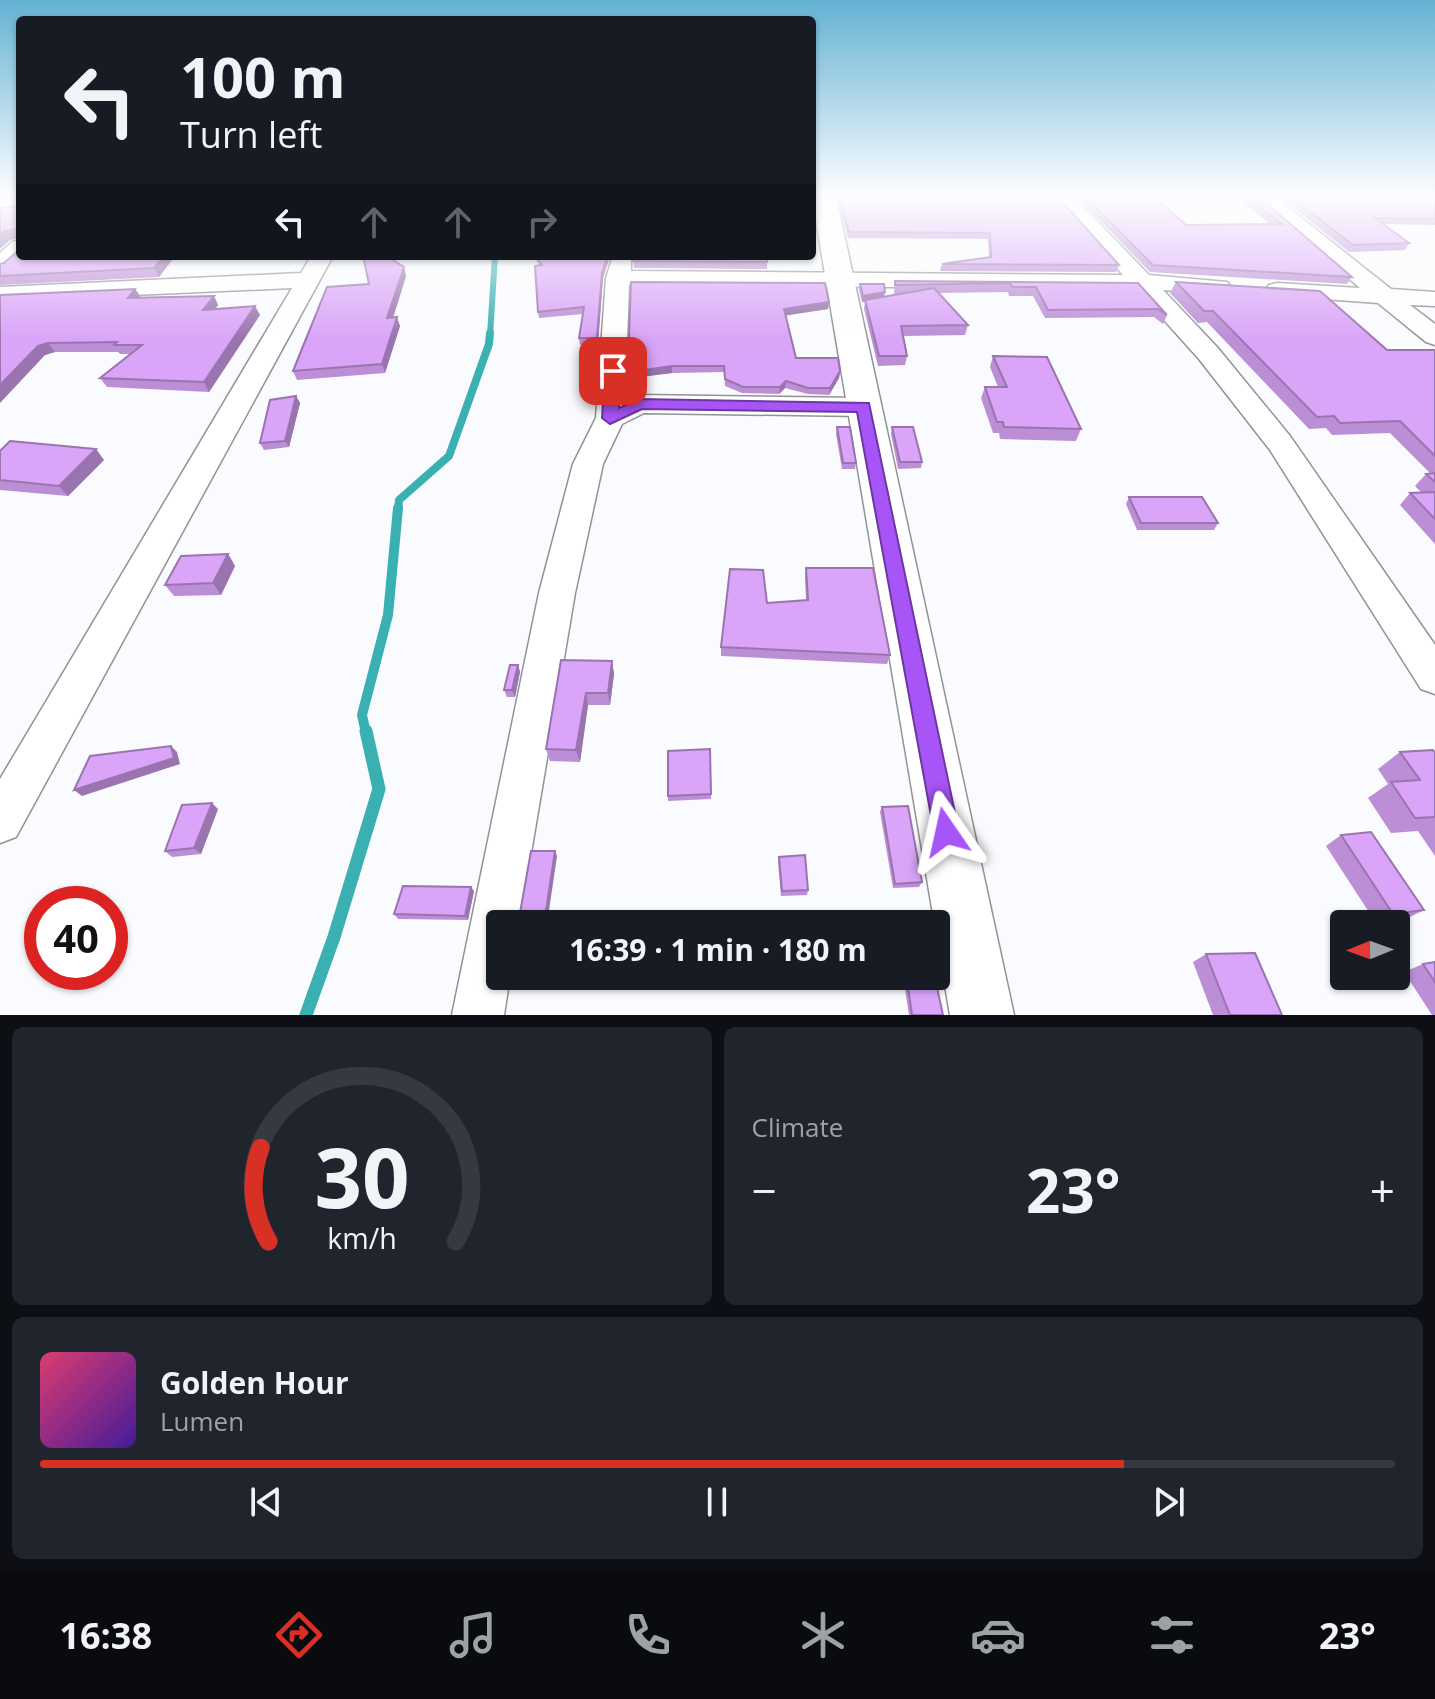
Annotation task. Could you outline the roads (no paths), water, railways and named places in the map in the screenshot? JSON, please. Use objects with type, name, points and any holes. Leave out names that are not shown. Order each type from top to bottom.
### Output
[{"type":"street","points":[[833,244],[982,1015]]},
{"type":"street","points":[[1108,244],[1208,353],[1280,443],[1435,677]]},
{"type":"street","points":[[1321,244],[1435,337]]},
{"type":"street","points":[[0,265],[16,251]]},
{"type":"street","points":[[478,1015],[557,593],[588,464],[610,418],[620,267],[839,279],[1143,282],[1435,299]]},
{"type":"street","points":[[0,294],[316,268]]},
{"type":"street","points":[[0,821],[316,268]]},
{"type":"street","points":[[610,418],[639,404],[864,407]]},
{"type":"waterway","points":[[490,335],[495,260]]},
{"type":"waterway","points":[[398,510],[399,500],[449,456],[489,344],[490,333]]},
{"type":"waterway","points":[[366,733],[362,715],[388,615],[398,508]]},
{"type":"waterway","points":[[306,1015],[334,937],[379,789],[366,731]]}]
